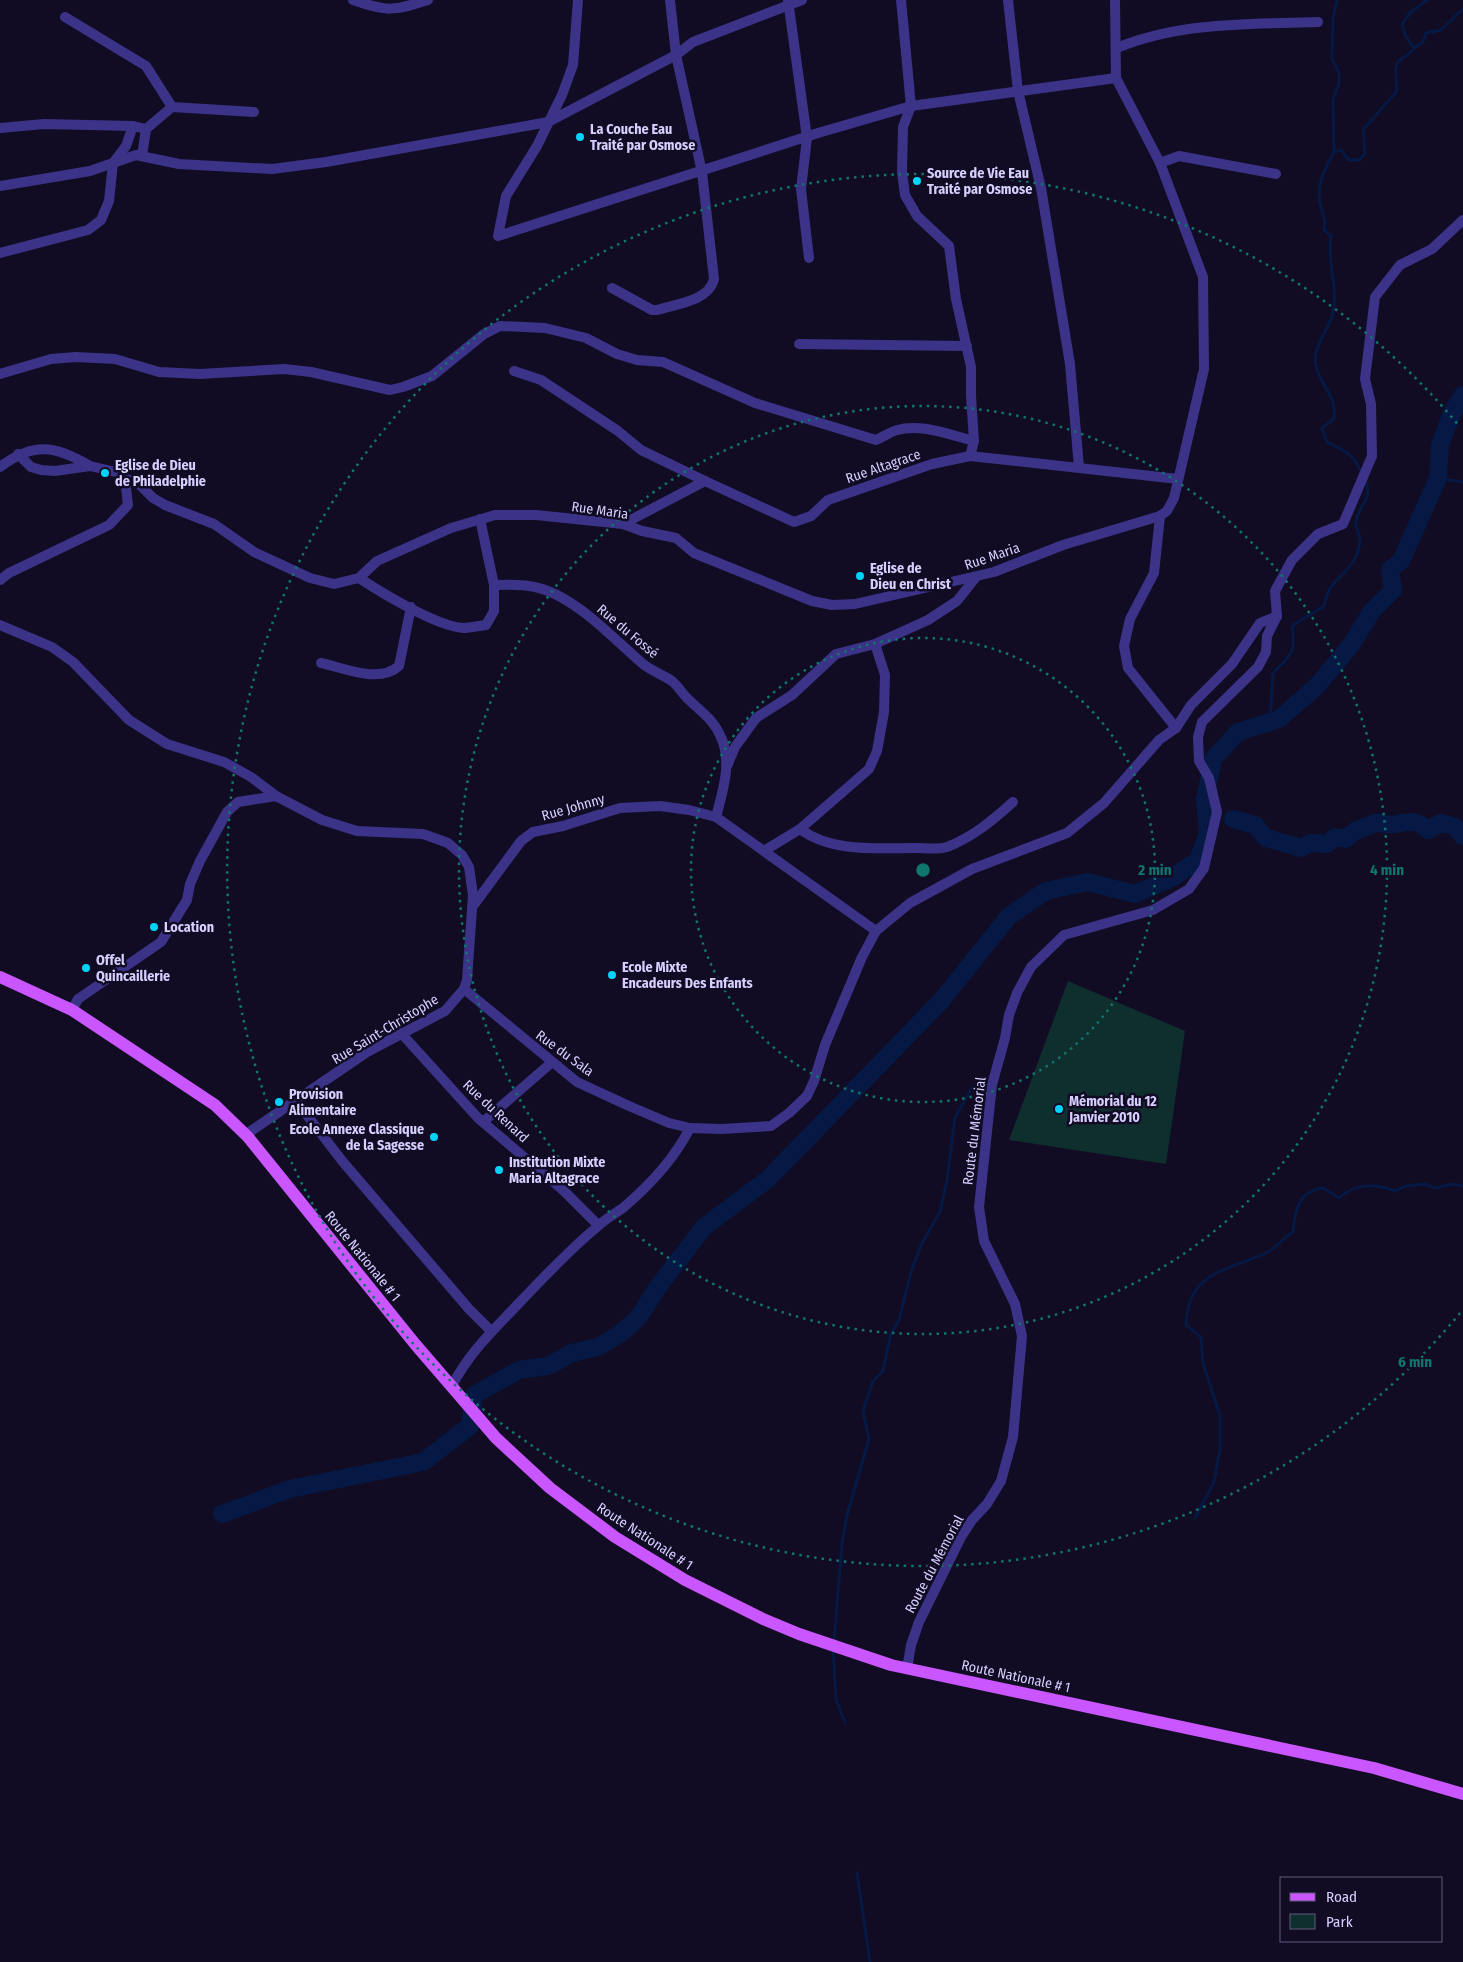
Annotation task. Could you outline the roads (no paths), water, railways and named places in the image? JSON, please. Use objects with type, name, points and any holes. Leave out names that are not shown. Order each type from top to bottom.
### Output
[{"type":"main road","name":"Route Nationale # 1","points":[[0,977],[72,1010],[207,1099],[245,1135],[451,1387],[496,1438],[550,1488],[622,1542],[685,1580],[763,1619],[807,1637],[907,1669],[1374,1768],[1463,1794]]},
{"type":"street","points":[[353,0],[372,7],[395,10],[428,0]]},
{"type":"street","points":[[578,0],[573,65],[562,95],[537,146],[506,196],[498,236],[911,106],[1116,78]]},
{"type":"street","points":[[612,288],[652,310],[657,310],[702,296],[712,287],[714,279],[702,172],[676,55],[670,0]]},
{"type":"street","points":[[0,186],[90,171],[136,155],[179,164],[272,168],[326,162],[548,122],[676,55],[693,42],[788,2],[802,0]]},
{"type":"street","points":[[901,0],[911,106],[903,127],[902,172],[905,195],[917,216],[949,246],[956,299],[971,366],[974,441],[970,456]]},
{"type":"street","points":[[1008,0],[1018,91],[1041,188],[1070,364],[1079,467]]},
{"type":"street","points":[[1115,0],[1116,78],[1160,163],[1203,277],[1204,369],[1174,498],[1167,511],[1160,516],[1154,573],[1130,619],[1124,646],[1128,668],[1176,728]]},
{"type":"street","points":[[788,2],[806,138],[801,189],[809,258]]},
{"type":"street","points":[[65,17],[146,66],[172,107]]},
{"type":"street","points":[[1117,48],[1144,36],[1207,28],[1318,22]]},
{"type":"street","points":[[142,156],[146,129],[172,107],[254,112]]},
{"type":"street","points":[[0,128],[44,124],[133,126],[146,129]]},
{"type":"street","points":[[0,253],[88,230],[101,220],[109,201],[113,163],[126,146],[133,126]]},
{"type":"street","points":[[1160,163],[1179,156],[1276,174]]},
{"type":"street","name":"Route du Mémorial","points":[[907,1669],[911,1645],[919,1622],[962,1537],[972,1520],[987,1504],[1001,1482],[1013,1436],[1022,1336],[1015,1304],[984,1241],[979,1207],[992,1085],[1005,1038],[1009,1015],[1017,993],[1031,967],[1064,935],[1153,910],[1189,889],[1204,868],[1217,812],[1209,778],[1199,761],[1198,737],[1202,722],[1258,667],[1266,652],[1267,636],[1276,616],[1275,591],[1292,560],[1318,534],[1343,524],[1372,456],[1372,404],[1365,379],[1375,297],[1400,266],[1432,249],[1463,220]]},
{"type":"street","points":[[0,374],[51,358],[76,357],[115,360],[168,372],[200,374],[284,369],[311,372],[390,390],[432,376],[484,334],[500,326],[545,328],[586,338],[617,354],[637,360],[663,362],[755,403],[876,440],[898,430],[912,429],[944,432],[974,441]]},
{"type":"street","points":[[799,344],[967,346]]},
{"type":"street","name":"Rue Altagrace","points":[[514,371],[541,380],[618,431],[641,450],[794,522],[811,516],[828,500],[932,464],[970,456],[1178,479]]},
{"type":"street","points":[[0,467],[18,454],[32,448],[76,457],[90,466],[120,473],[126,479],[136,481],[153,498],[165,505],[214,524],[254,552],[310,578],[334,584],[359,578],[378,591],[442,623],[463,628],[486,625],[494,611],[494,585],[480,519]]},
{"type":"street","points":[[18,454],[31,466],[41,470],[55,471],[90,466]]},
{"type":"street","points":[[0,580],[9,573],[109,525],[128,505],[126,479]]},
{"type":"street","points":[[623,524],[705,481]]},
{"type":"street","name":"Rue Maria","points":[[359,578],[377,560],[451,528],[495,514],[536,515],[623,524],[642,531],[676,538],[694,553],[820,604],[855,604],[976,577],[1063,545],[1160,516]]},
{"type":"street","points":[[726,767],[735,747],[756,718],[792,694],[836,654],[875,644],[928,620],[957,601],[976,577]]},
{"type":"street","name":"Rue du Fossé","points":[[494,585],[528,584],[556,594],[615,637],[644,665],[674,682],[687,698],[709,718],[721,735],[726,767],[726,776],[716,817]]},
{"type":"street","points":[[321,663],[377,674],[394,671],[399,666],[411,607]]},
{"type":"street","points":[[716,817],[876,931],[910,903],[972,869],[1067,833],[1104,803],[1159,740],[1176,728],[1191,705],[1232,664],[1260,623],[1276,616]]},
{"type":"street","name":"Rue Saint-Christophe","points":[[0,625],[52,647],[73,662],[129,720],[167,744],[224,762],[251,777],[276,796],[322,820],[357,831],[423,834],[448,843],[462,855],[469,867],[473,906],[467,980],[464,989],[446,1011],[367,1052],[245,1135]]},
{"type":"street","points":[[764,851],[800,829],[869,769],[877,750],[884,712],[885,675],[875,644]]},
{"type":"street","points":[[72,1010],[78,1000],[160,942],[187,900],[190,884],[200,861],[227,812],[238,802],[276,796]]},
{"type":"street","points":[[800,829],[810,837],[824,842],[860,848],[945,848],[978,831],[1013,802]]},
{"type":"street","name":"Rue Johnny","points":[[473,906],[522,841],[533,832],[563,826],[620,808],[660,806],[689,810],[716,817]]},
{"type":"street","name":"Rue du Sala","points":[[464,989],[577,1082],[669,1123],[690,1128],[722,1129],[771,1126],[789,1113],[807,1096],[814,1081],[825,1045],[862,957],[876,931]]},
{"type":"street","name":"Rue du Renard","points":[[401,1033],[483,1122],[564,1191],[598,1225]]},
{"type":"street","points":[[483,1122],[551,1062]]},
{"type":"street","points":[[296,1100],[343,1162],[380,1206],[491,1331]]},
{"type":"street","points":[[451,1387],[472,1351],[598,1225],[625,1206],[654,1177],[679,1149],[690,1128]]},
{"type":"waterway","points":[[1334,152],[1333,99],[1339,84],[1339,73],[1332,59],[1333,18],[1337,0]]},
{"type":"waterway","points":[[1362,474],[1352,457],[1327,442],[1322,428],[1334,419],[1334,411],[1331,397],[1318,373],[1315,359],[1318,346],[1332,316],[1335,296],[1330,256],[1331,236],[1324,230],[1319,190],[1327,164],[1334,152],[1341,150],[1349,160],[1359,160],[1365,154],[1363,130],[1396,92],[1398,62],[1414,48],[1405,35],[1402,24],[1411,12],[1427,0]]},
{"type":"waterway","points":[[1414,48],[1423,42],[1426,33],[1441,30],[1463,9]]},
{"type":"waterway","points":[[222,1514],[290,1489],[423,1462],[470,1426],[474,1395],[519,1370],[548,1366],[572,1353],[598,1347],[620,1334],[638,1318],[660,1284],[704,1227],[768,1179],[941,1001],[1009,916],[1046,891],[1087,882],[1135,894],[1172,878],[1198,860],[1208,834],[1205,800],[1213,759],[1238,732],[1279,719],[1316,687],[1351,645],[1372,611],[1393,590],[1390,570],[1401,561],[1438,478],[1440,445],[1452,413],[1463,395]]},
{"type":"waterway","points":[[1438,478],[1463,482]]},
{"type":"waterway","points":[[1270,721],[1273,673],[1285,661],[1293,648],[1292,626],[1324,606],[1332,585],[1353,562],[1357,554],[1360,540],[1356,522],[1357,516],[1367,497],[1368,492],[1365,479]]},
{"type":"waterway","points":[[1233,819],[1255,825],[1266,838],[1301,848],[1310,843],[1327,844],[1335,837],[1346,839],[1355,831],[1378,822],[1391,825],[1415,822],[1428,830],[1441,823],[1454,826],[1463,836]]},
{"type":"waterway","points":[[834,1642],[842,1543],[847,1515],[869,1439],[863,1411],[873,1381],[883,1371],[891,1333],[899,1320],[911,1272],[922,1243],[940,1212],[947,1180],[955,1117],[973,1086]]},
{"type":"waterway","points":[[1195,1518],[1214,1482],[1220,1449],[1220,1416],[1203,1363],[1201,1337],[1186,1325],[1188,1307],[1202,1283],[1224,1269],[1266,1253],[1293,1232],[1299,1203],[1308,1193],[1315,1190],[1323,1188],[1339,1198],[1352,1189],[1366,1186],[1395,1191],[1406,1186],[1424,1184],[1435,1188],[1453,1184],[1463,1186]]},
{"type":"waterway","points":[[833,1648],[836,1700],[845,1722]]},
{"type":"waterway","points":[[857,1873],[870,1962]]},
{"type":"place","name":"La Couche Eau Traité par Osmose","points":[[580,137]]},
{"type":"place","name":"Source de Vie Eau Traité par Osmose","points":[[917,181]]},
{"type":"place","name":"Eglise de Dieu de Philadelphie","points":[[105,473]]},
{"type":"place","name":"Eglise de Dieu en Christ","points":[[860,576]]},
{"type":"place","name":"Location","points":[[154,927]]},
{"type":"place","name":"Offel Quincaillerie","points":[[86,968]]},
{"type":"place","name":"Ecole Mixte Encadeurs Des Enfants","points":[[612,975]]},
{"type":"place","name":"Provision Alimentaire","points":[[279,1102]]},
{"type":"place","name":"Mémorial du 12 Janvier 2010","points":[[1059,1109]]},
{"type":"place","name":"Ecole Annexe Classique de la Sagesse","points":[[434,1137]]},
{"type":"place","name":"Institution Mixte Maria Altagrace","points":[[499,1170]]}]
